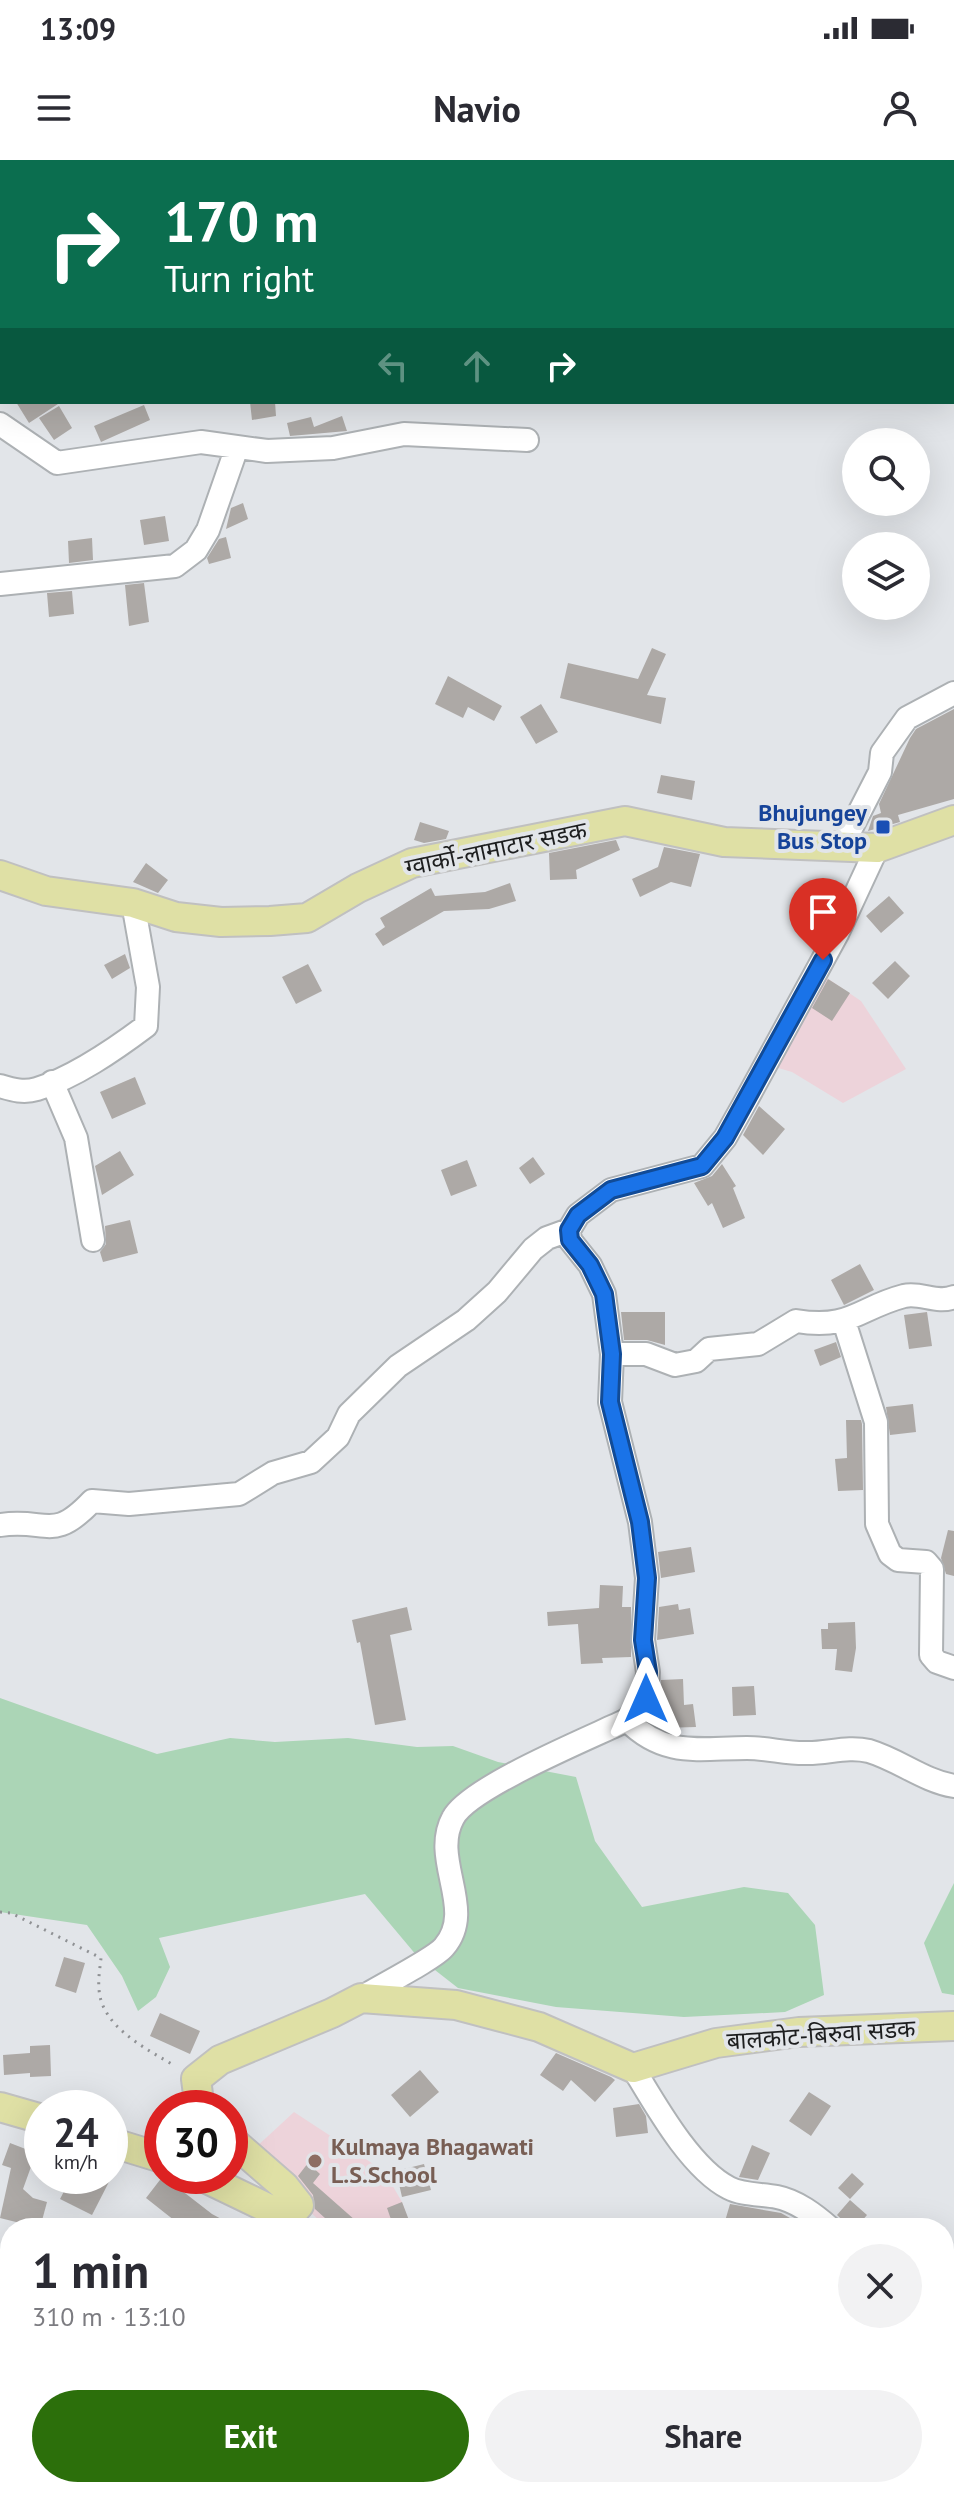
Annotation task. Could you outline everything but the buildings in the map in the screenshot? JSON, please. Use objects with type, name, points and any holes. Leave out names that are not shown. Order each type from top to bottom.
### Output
[{"type":"main road","name":"ग्वार्को-लामाटार सडक","points":[[0,875],[46,891],[133,903],[176,917],[221,922],[307,918],[358,888],[412,863],[625,821],[724,842],[877,848],[954,820]]},
{"type":"main road","points":[[197,2090],[196,2079],[220,2060],[361,1998],[456,2005],[484,2012],[539,2027],[633,2068]]},
{"type":"main road","name":"बालकोट-बिरुवा सडक","points":[[633,2068],[716,2043],[799,2032],[954,2026]]},
{"type":"main road","points":[[0,2107],[24,2114]]},
{"type":"main road","points":[[248,2155],[284,2186],[299,2205],[300,2218]]},
{"type":"main road","points":[[238,2194],[291,2218]]},
{"type":"street","points":[[0,424],[57,463],[201,442],[267,451],[333,448],[404,434],[527,440]]},
{"type":"street","points":[[0,584],[175,566],[196,550],[208,530],[237,447]]},
{"type":"street","points":[[841,848],[880,772],[882,753],[907,718],[954,693]]},
{"type":"street","points":[[361,1998],[444,1947],[458,1919],[445,1849],[453,1817],[475,1794],[627,1720],[646,1699],[648,1672],[643,1640],[647,1578],[640,1522],[610,1402],[612,1354],[604,1294],[590,1265],[570,1240],[569,1230],[578,1215],[611,1190],[702,1166],[710,1157],[743,1106],[837,934],[877,848]]},
{"type":"street","points":[[0,1086],[20,1091],[36,1089],[73,1073],[146,1026],[148,987],[133,903]]},
{"type":"street","points":[[52,1082],[76,1138],[93,1240]]},
{"type":"street","points":[[0,1525],[14,1523],[55,1528],[73,1521],[92,1501],[129,1504],[239,1494],[273,1473],[311,1462],[338,1437],[349,1414],[398,1366],[466,1320],[497,1292],[533,1249],[547,1238],[569,1230]]},
{"type":"street","points":[[612,1354],[646,1354],[675,1365],[696,1361],[709,1349],[758,1344],[796,1321],[821,1325],[844,1321],[907,1295],[945,1301],[954,1297]]},
{"type":"street","points":[[844,1321],[876,1422],[877,1524],[890,1554],[898,1560],[926,1562],[932,1569],[931,1655],[937,1662],[954,1668]]},
{"type":"street","points":[[627,1720],[661,1744],[685,1751],[750,1748],[810,1754],[846,1749],[868,1751],[914,1769],[936,1783],[954,1786]]},
{"type":"street","points":[[633,2068],[676,2136],[716,2179],[730,2189],[781,2198],[818,2218]]},
{"type":"path","points":[[0,1912],[11,1913],[101,1958],[99,1992],[107,2015],[154,2055],[196,2079]]},
{"type":"shaded area","points":[[827,978],[861,1001],[906,1069],[843,1103],[792,1072],[768,1065]]},
{"type":"shaded area","name":"Kulmaya Bhagawati L.S.School","points":[[294,2112],[384,2171],[408,2218],[317,2218],[285,2190],[253,2150]]},
{"type":"green space","points":[[0,1698],[157,1754],[230,1738],[275,1742],[348,1738],[417,1747],[453,1746],[498,1762],[576,1777],[595,1841],[642,1907],[744,1887],[788,1893],[815,1925],[824,1995],[785,2012],[684,2017],[556,2007],[458,1988],[417,1956],[365,1894],[159,1938],[170,1967],[156,1997],[138,2011],[122,1976],[87,1925],[0,1912]]},
{"type":"green space","points":[[954,1883],[954,1995],[942,1993],[924,1943]]},
{"type":"place","name":"Bhujungey Bus Stop","points":[[883,827]]},
{"type":"place","name":"Kulmaya Bhagawati L.S.School","points":[[315,2161]]},
{"type":"route","points":[[646,1699],[648,1672],[643,1640],[647,1578],[640,1522],[610,1402],[612,1354],[604,1294],[590,1265],[570,1240],[569,1230],[578,1215],[611,1190],[702,1166],[725,1138],[823,960]]}]
